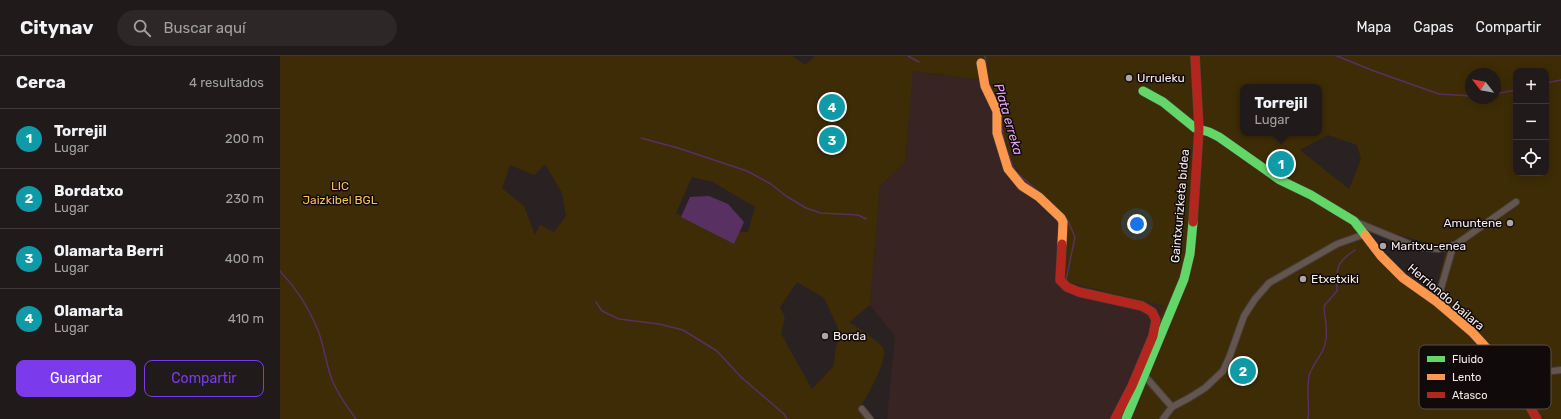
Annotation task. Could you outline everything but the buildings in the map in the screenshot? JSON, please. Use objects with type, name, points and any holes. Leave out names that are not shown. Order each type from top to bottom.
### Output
[{"type":"street","name":"Gaintxurizketa bidea","points":[[1126,419],[1174,304],[1187,268],[1190,254],[1195,203],[1199,129],[1195,56]]},
{"type":"street","points":[[981,63],[985,86],[997,111],[997,133],[1008,169],[1022,186],[1039,197],[1061,218],[1063,222],[1061,284],[1077,291],[1109,297],[1141,306],[1151,310],[1156,319],[1155,330],[1151,340],[1116,419]]},
{"type":"street","name":"Herriondo bailara","points":[[1143,91],[1154,96],[1195,128],[1210,132],[1223,139],[1280,180],[1311,195],[1354,221],[1384,259],[1403,278],[1437,302],[1472,332],[1484,345]]},
{"type":"street","points":[[1354,221],[1417,247],[1438,249],[1455,245],[1516,202]]},
{"type":"street","points":[[1163,419],[1172,407],[1205,388],[1223,371],[1244,316],[1255,299],[1269,283],[1337,244],[1365,234]]},
{"type":"street","points":[[1437,302],[1452,250],[1455,245]]},
{"type":"street","points":[[1551,371],[1561,370]]},
{"type":"street","points":[[1144,375],[1172,407]]},
{"type":"street","points":[[862,409],[870,419]]},
{"type":"street","name":"Herriondo bailara","points":[[1531,409],[1537,419]]},
{"type":"shaded area","points":[[912,71],[990,81],[1002,142],[1024,184],[1052,202],[1063,222],[1059,280],[1164,306],[1113,419],[887,419],[895,336],[870,305],[880,186],[905,163]]},
{"type":"shaded area","points":[[709,196],[728,204],[744,222],[734,244],[681,217],[690,197]]},
{"type":"green space","name":"LIC Jaizkibel BGL","points":[[280,56],[792,56],[805,65],[815,56],[1561,56],[1561,419],[1113,419],[1164,306],[1059,280],[1063,222],[1052,202],[1024,184],[1002,142],[990,81],[913,71],[905,163],[880,186],[870,305],[849,322],[881,345],[884,353],[880,369],[860,408],[869,419],[280,419]],"holes":[[[1328,135],[1357,145],[1361,159],[1349,189],[1300,150]],[[545,164],[562,193],[566,216],[554,232],[540,225],[535,235],[524,206],[502,188],[510,165],[534,175]],[[692,177],[713,182],[755,207],[748,232],[739,232],[734,244],[676,213]],[[1383,230],[1446,249],[1434,298],[1393,269],[1369,234]],[[797,282],[824,298],[839,330],[833,367],[812,389],[781,334],[785,317],[780,307]]]},
{"type":"waterway","points":[[908,56],[919,62]]},
{"type":"waterway","name":"Plata erreka","points":[[985,56],[986,66]]},
{"type":"waterway","points":[[1337,56],[1439,94],[1465,96]]},
{"type":"waterway","points":[[1549,82],[1561,80]]},
{"type":"waterway","points":[[1501,93],[1513,91]]},
{"type":"waterway","name":"Plata erreka","points":[[1001,121],[1005,145]]},
{"type":"waterway","points":[[641,138],[678,148],[747,171],[771,184],[786,196],[806,208],[821,213],[858,215],[866,219]]},
{"type":"waterway","name":"Plata erreka","points":[[1007,151],[1015,171],[1056,207]]},
{"type":"waterway","name":"Plata erreka","points":[[1065,217],[1075,237],[1066,280]]},
{"type":"waterway","points":[[1308,419],[1309,376],[1322,352],[1326,340],[1324,306],[1337,291],[1337,272],[1340,263],[1355,250]]},
{"type":"waterway","points":[[280,271],[297,291],[311,314],[320,336],[332,380],[356,419]]},
{"type":"waterway","points":[[596,302],[602,311],[619,319],[659,324],[683,330],[717,351],[741,377],[784,414],[787,419]]},
{"type":"traffic: fast","points":[[1143,91],[1163,102],[1195,128],[1219,137],[1280,180],[1311,195],[1354,221],[1365,235]]},
{"type":"traffic: fast","points":[[1126,419],[1184,279],[1190,254],[1193,222]]},
{"type":"traffic: slow","points":[[981,63],[985,86],[997,111],[997,133],[1008,169],[1022,186],[1039,197],[1061,218],[1063,222],[1062,244]]},
{"type":"traffic: slow","points":[[1365,235],[1381,256],[1403,278],[1437,302],[1472,332],[1484,345]]},
{"type":"traffic: jam","points":[[1193,222],[1199,129],[1195,56]]},
{"type":"traffic: jam","points":[[1062,244],[1060,280],[1067,287],[1079,292],[1142,306],[1152,312],[1156,320],[1153,336],[1132,386],[1115,419]]},
{"type":"traffic: jam","points":[[1531,409],[1537,419]]},
{"type":"place","name":"Urruleku","points":[[1129,78]]},
{"type":"place","name":"Olamarta","points":[[832,107]]},
{"type":"place","name":"Olamarta Berri","points":[[832,140]]},
{"type":"place","name":"Torrejil","points":[[1281,164]]},
{"type":"place","name":"Amuntene","points":[[1510,223]]},
{"type":"place","name":"Maritxu-enea","points":[[1383,246]]},
{"type":"place","name":"Etxetxiki","points":[[1303,279]]},
{"type":"place","name":"Borda","points":[[825,336]]},
{"type":"place","name":"Bordatxo","points":[[1243,371]]}]
